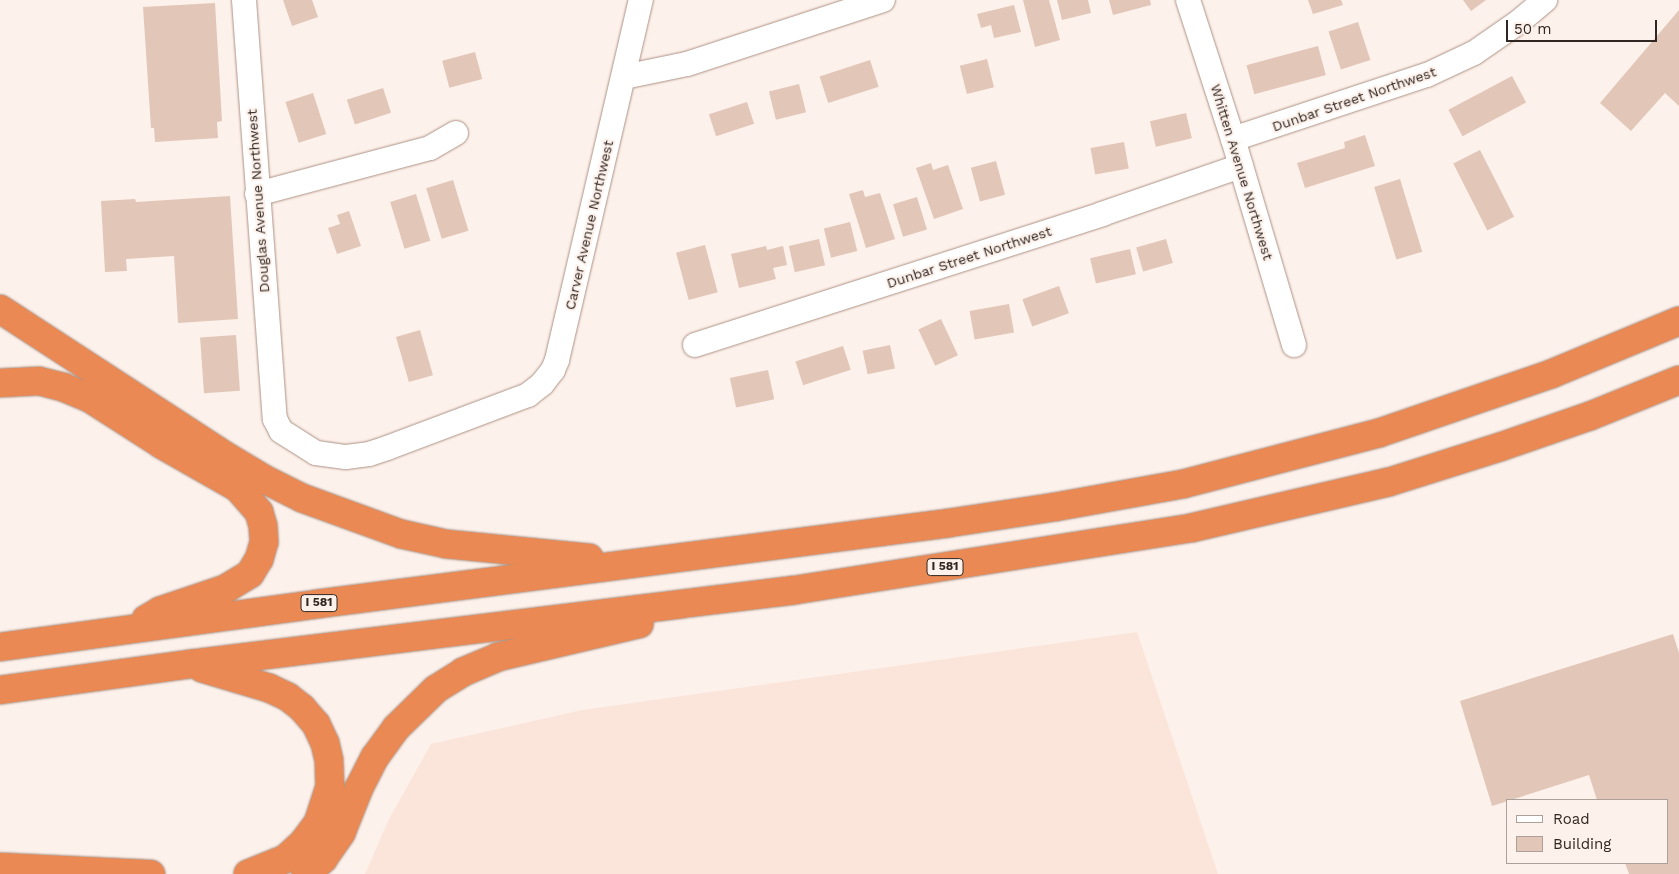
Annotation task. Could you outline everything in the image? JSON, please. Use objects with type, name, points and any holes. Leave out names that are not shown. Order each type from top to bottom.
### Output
[{"type":"highway","points":[[0,309],[228,458],[264,480],[302,498],[401,534],[446,544],[638,562]]},
{"type":"highway","name":"I 581","points":[[0,647],[638,562],[949,523],[1055,507],[1183,484],[1379,433],[1551,374],[1679,321]]},
{"type":"highway","name":"I 581","points":[[0,690],[191,664],[746,597],[1098,544],[1191,528],[1389,482],[1590,416],[1679,380]]},
{"type":"highway","points":[[0,383],[39,381],[63,387],[91,399],[162,444],[238,488],[258,512],[263,526],[264,542],[259,559],[250,574],[225,589],[160,611],[124,631]]},
{"type":"highway","points":[[306,874],[323,859],[341,833],[359,788],[375,757],[396,728],[436,690],[463,672],[516,652],[570,642],[746,597]]},
{"type":"highway","points":[[191,664],[270,688],[288,697],[302,708],[316,724],[325,743],[329,762],[330,786],[318,823],[303,843],[285,859],[248,874]]},
{"type":"highway","points":[[0,867],[152,874]]},
{"type":"street","name":"Douglas Avenue Northwest","points":[[244,0],[273,403]]},
{"type":"street","name":"Carver Avenue Northwest","points":[[273,403],[275,419],[281,431],[316,453],[346,457],[378,451],[528,395],[542,384],[557,360],[642,0]]},
{"type":"street","points":[[624,77],[687,64],[883,0]]},
{"type":"street","name":"Whitten Avenue Northwest","points":[[1188,0],[1233,139],[1294,345]]},
{"type":"street","name":"Dunbar Street Northwest","points":[[1233,139],[1428,75],[1474,53],[1520,21],[1545,0]]},
{"type":"street","points":[[257,194],[430,148],[456,133]]},
{"type":"street","name":"Dunbar Street Northwest","points":[[696,345],[1093,218],[1241,166]]},
{"type":"shaded area","points":[[1137,632],[1218,874],[365,874],[388,821],[431,744],[582,710]]},
{"type":"building","points":[[283,0],[312,0],[318,17],[292,26]]},
{"type":"building","points":[[1023,0],[1049,0],[1060,40],[1035,47]]},
{"type":"building","points":[[1057,0],[1088,0],[1091,13],[1062,20]]},
{"type":"building","points":[[1109,0],[1150,0],[1151,5],[1113,15]]},
{"type":"building","points":[[1308,0],[1341,0],[1343,5],[1313,14]]},
{"type":"building","points":[[1463,0],[1486,0],[1471,11]]},
{"type":"building","points":[[215,3],[222,121],[217,122],[218,138],[155,142],[154,128],[151,128],[143,7]]},
{"type":"building","points":[[1014,5],[1021,32],[994,38],[991,25],[981,28],[977,14]]},
{"type":"building","points":[[1679,10],[1679,106],[1665,93],[1631,131],[1600,103]]},
{"type":"building","points":[[1358,22],[1370,60],[1341,70],[1329,32]]},
{"type":"building","points":[[1318,46],[1326,75],[1254,94],[1247,65]]},
{"type":"building","points":[[475,52],[482,79],[449,88],[442,61]]},
{"type":"building","points":[[987,59],[994,87],[967,94],[960,66]]},
{"type":"building","points":[[870,60],[879,87],[828,103],[820,76]]},
{"type":"building","points":[[1512,76],[1526,102],[1463,136],[1448,110]]},
{"type":"building","points":[[799,84],[806,112],[776,120],[769,91]]},
{"type":"building","points":[[383,88],[391,113],[355,124],[347,100]]},
{"type":"building","points":[[313,93],[326,134],[299,143],[285,102]]},
{"type":"building","points":[[747,102],[754,124],[716,136],[709,114]]},
{"type":"building","points":[[1186,113],[1192,138],[1156,147],[1150,121]]},
{"type":"building","points":[[1365,135],[1375,166],[1305,188],[1297,163],[1345,148],[1344,142]]},
{"type":"building","points":[[1124,142],[1129,169],[1095,174],[1091,148]]},
{"type":"building","points":[[1480,150],[1514,217],[1487,230],[1453,164]]},
{"type":"building","points":[[996,161],[1005,195],[980,202],[971,168]]},
{"type":"building","points":[[931,163],[933,170],[948,165],[963,209],[934,219],[916,168]]},
{"type":"building","points":[[1400,179],[1422,252],[1396,260],[1374,187]]},
{"type":"building","points":[[453,180],[468,231],[442,239],[426,188]]},
{"type":"building","points":[[863,190],[865,197],[880,193],[895,239],[866,248],[849,194]]},
{"type":"building","points":[[416,194],[430,241],[405,249],[390,202]]},
{"type":"building","points":[[230,196],[238,319],[178,323],[174,256],[126,259],[127,271],[105,272],[101,201],[135,199],[136,202]]},
{"type":"building","points":[[917,197],[927,230],[903,237],[893,204]]},
{"type":"building","points":[[349,211],[361,246],[337,254],[328,228],[340,224],[337,215]]},
{"type":"building","points":[[850,222],[857,251],[831,258],[824,229]]},
{"type":"building","points":[[819,239],[825,265],[795,272],[789,246]]},
{"type":"building","points":[[1166,239],[1173,263],[1143,272],[1136,248]]},
{"type":"building","points":[[705,245],[718,292],[689,300],[676,253]]},
{"type":"building","points":[[766,246],[767,250],[783,246],[787,265],[773,268],[776,279],[739,288],[731,254]]},
{"type":"building","points":[[1130,249],[1136,274],[1096,284],[1090,258]]},
{"type":"building","points":[[1059,286],[1069,313],[1032,327],[1022,299]]},
{"type":"building","points":[[1009,304],[1014,333],[975,340],[970,311]]},
{"type":"building","points":[[941,319],[958,355],[935,366],[918,330]]},
{"type":"building","points":[[420,330],[433,375],[409,382],[396,337]]},
{"type":"building","points":[[236,335],[240,391],[204,393],[200,338]]},
{"type":"building","points":[[890,345],[895,368],[868,374],[863,351]]},
{"type":"building","points":[[843,346],[851,370],[803,385],[795,361]]},
{"type":"building","points":[[768,370],[774,399],[736,407],[730,378]]},
{"type":"building","points":[[1673,634],[1679,653],[1679,874],[1629,874],[1625,864],[1669,864],[1669,799],[1597,799],[1589,775],[1514,799],[1506,799],[1506,802],[1492,806],[1460,701]]}]
